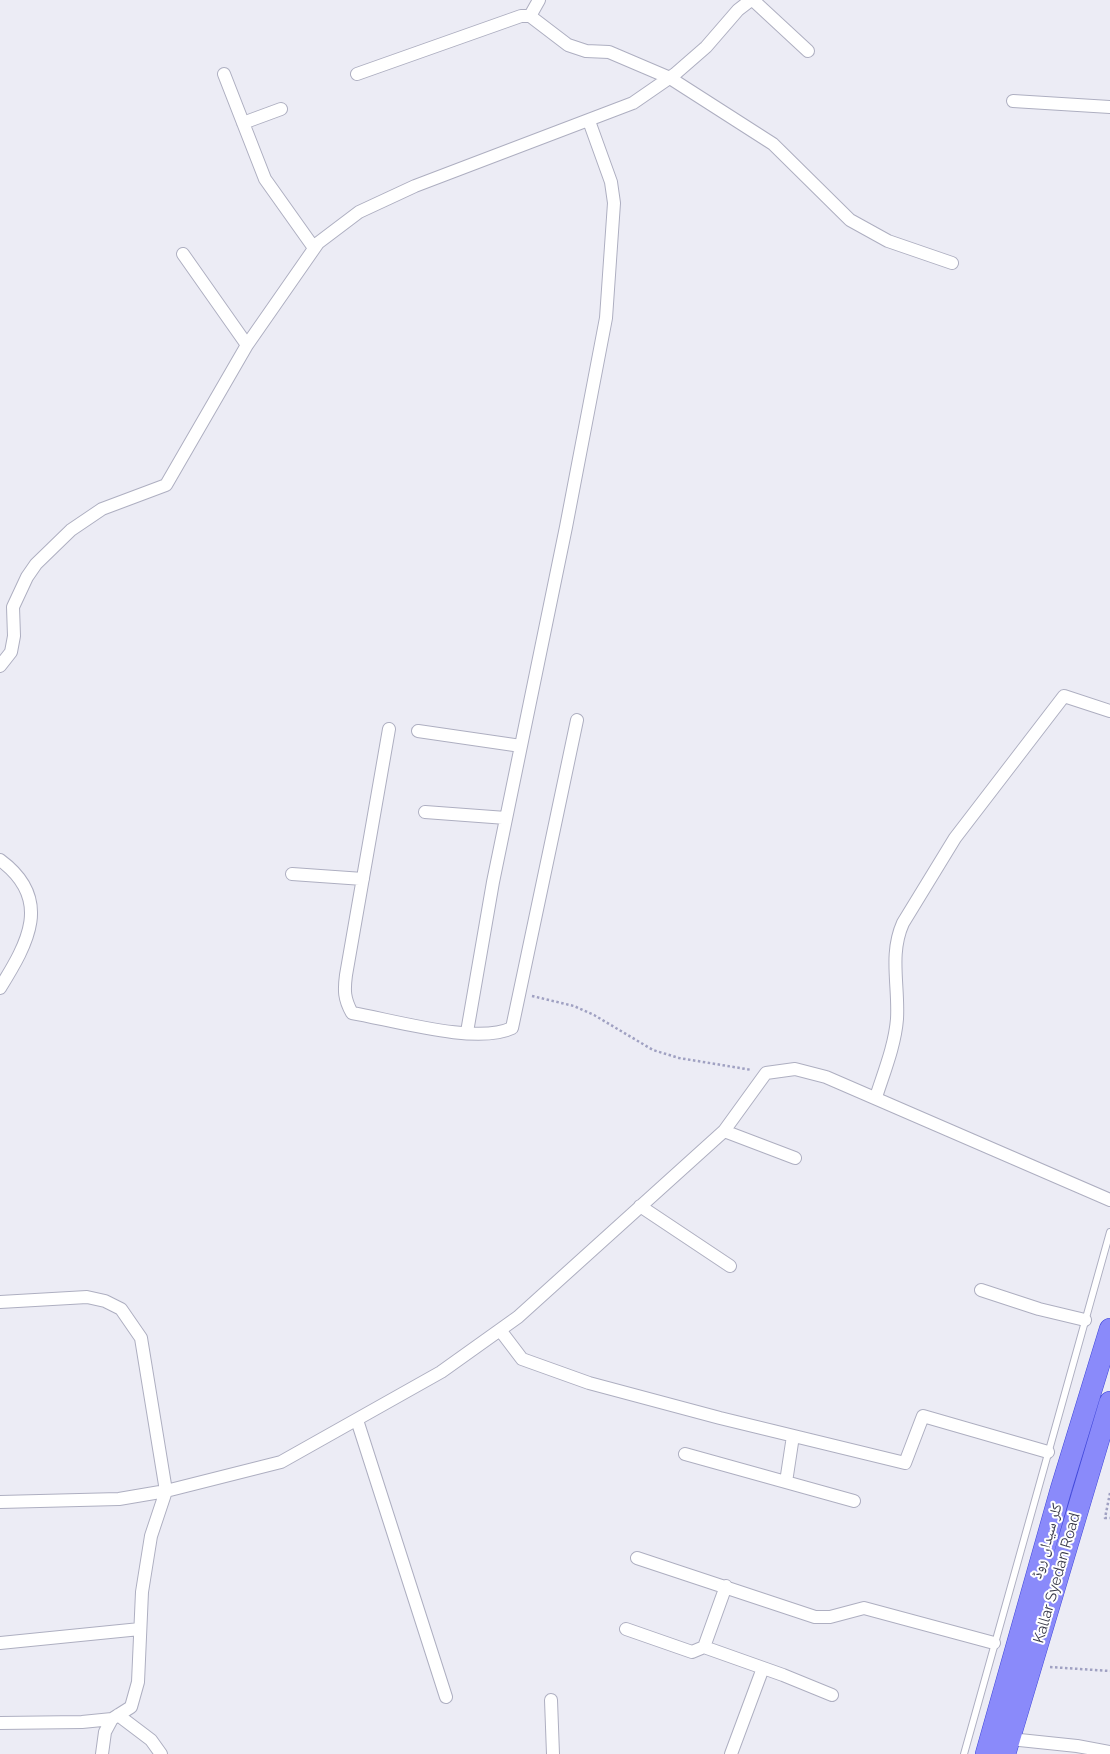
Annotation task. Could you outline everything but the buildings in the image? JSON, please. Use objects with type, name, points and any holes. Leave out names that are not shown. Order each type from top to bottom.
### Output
[{"type":"highway","name":"کلر سیداں روڈ","points":[[986,1754],[1061,1489],[1110,1329]]},
{"type":"highway","name":"Kallar Syedan Road","points":[[1007,1746],[1105,1433],[1110,1402]]},
{"type":"street","points":[[530,16],[539,0]]},
{"type":"street","points":[[0,666],[11,652],[14,636],[13,607],[27,577],[36,564],[71,530],[102,509],[166,485],[247,345],[314,248],[334,229],[359,212],[415,186],[633,103],[670,78],[706,47],[738,10],[752,0],[808,52]]},
{"type":"street","points":[[357,74],[521,16],[530,16],[568,45],[586,51],[609,52],[670,78],[774,144],[850,220],[888,242],[952,263]]},
{"type":"street","points":[[224,74],[265,179],[314,248]]},
{"type":"street","points":[[1013,102],[1110,107]]},
{"type":"street","points":[[243,123],[281,109]]},
{"type":"street","points":[[467,1032],[506,818],[606,318],[614,202],[611,182],[589,120]]},
{"type":"street","points":[[183,254],[247,345]]},
{"type":"street","points":[[876,1097],[888,1060],[897,1020],[895,951],[897,937],[922,892],[956,838],[1064,696],[1110,711]]},
{"type":"street","points":[[389,729],[344,991],[346,1002],[352,1013],[446,1030],[488,1035],[512,1028],[521,994],[577,720]]},
{"type":"street","points":[[418,731],[521,746]]},
{"type":"street","points":[[425,812],[506,818]]},
{"type":"street","points":[[0,860],[22,881],[31,900],[33,915],[20,956],[0,988]]},
{"type":"street","points":[[292,874],[363,879]]},
{"type":"street","points":[[0,1502],[120,1499],[166,1491],[281,1462],[356,1420],[441,1372],[518,1316],[724,1130],[766,1073],[795,1069],[826,1077],[876,1097],[1110,1200]]},
{"type":"street","points":[[724,1130],[795,1158]]},
{"type":"street","points":[[640,1206],[730,1266]]},
{"type":"street","points":[[982,1290],[1040,1309],[1085,1320]]},
{"type":"street","points":[[0,1302],[87,1297],[105,1301],[121,1309],[141,1338],[166,1491],[151,1536],[142,1592],[138,1682],[131,1707],[115,1717],[82,1722],[0,1723]]},
{"type":"street","points":[[500,1330],[522,1358],[581,1380],[793,1436],[905,1463],[923,1416],[1048,1452]]},
{"type":"street","points":[[356,1420],[446,1697]]},
{"type":"street","points":[[786,1482],[793,1436]]},
{"type":"street","points":[[685,1454],[854,1501]]},
{"type":"street","points":[[637,1558],[815,1617],[830,1617],[864,1608],[994,1643]]},
{"type":"street","points":[[704,1647],[726,1586]]},
{"type":"street","points":[[0,1643],[140,1629]]},
{"type":"street","points":[[626,1629],[692,1652],[704,1647],[832,1695]]},
{"type":"street","points":[[731,1754],[763,1668]]},
{"type":"street","points":[[551,1700],[553,1754]]},
{"type":"street","points":[[102,1754],[105,1732],[115,1717]]},
{"type":"street","points":[[115,1717],[151,1740],[161,1754]]},
{"type":"street","points":[[1007,1746],[1078,1746],[1110,1752]]},
{"type":"lane","points":[[964,1754],[1110,1232]]},
{"type":"path","points":[[521,994],[574,1006],[594,1015],[653,1050],[680,1058],[766,1073]]},
{"type":"path","points":[[1110,1493],[1105,1518],[1110,1518]]},
{"type":"path","points":[[1031,1665],[1110,1671]]}]
